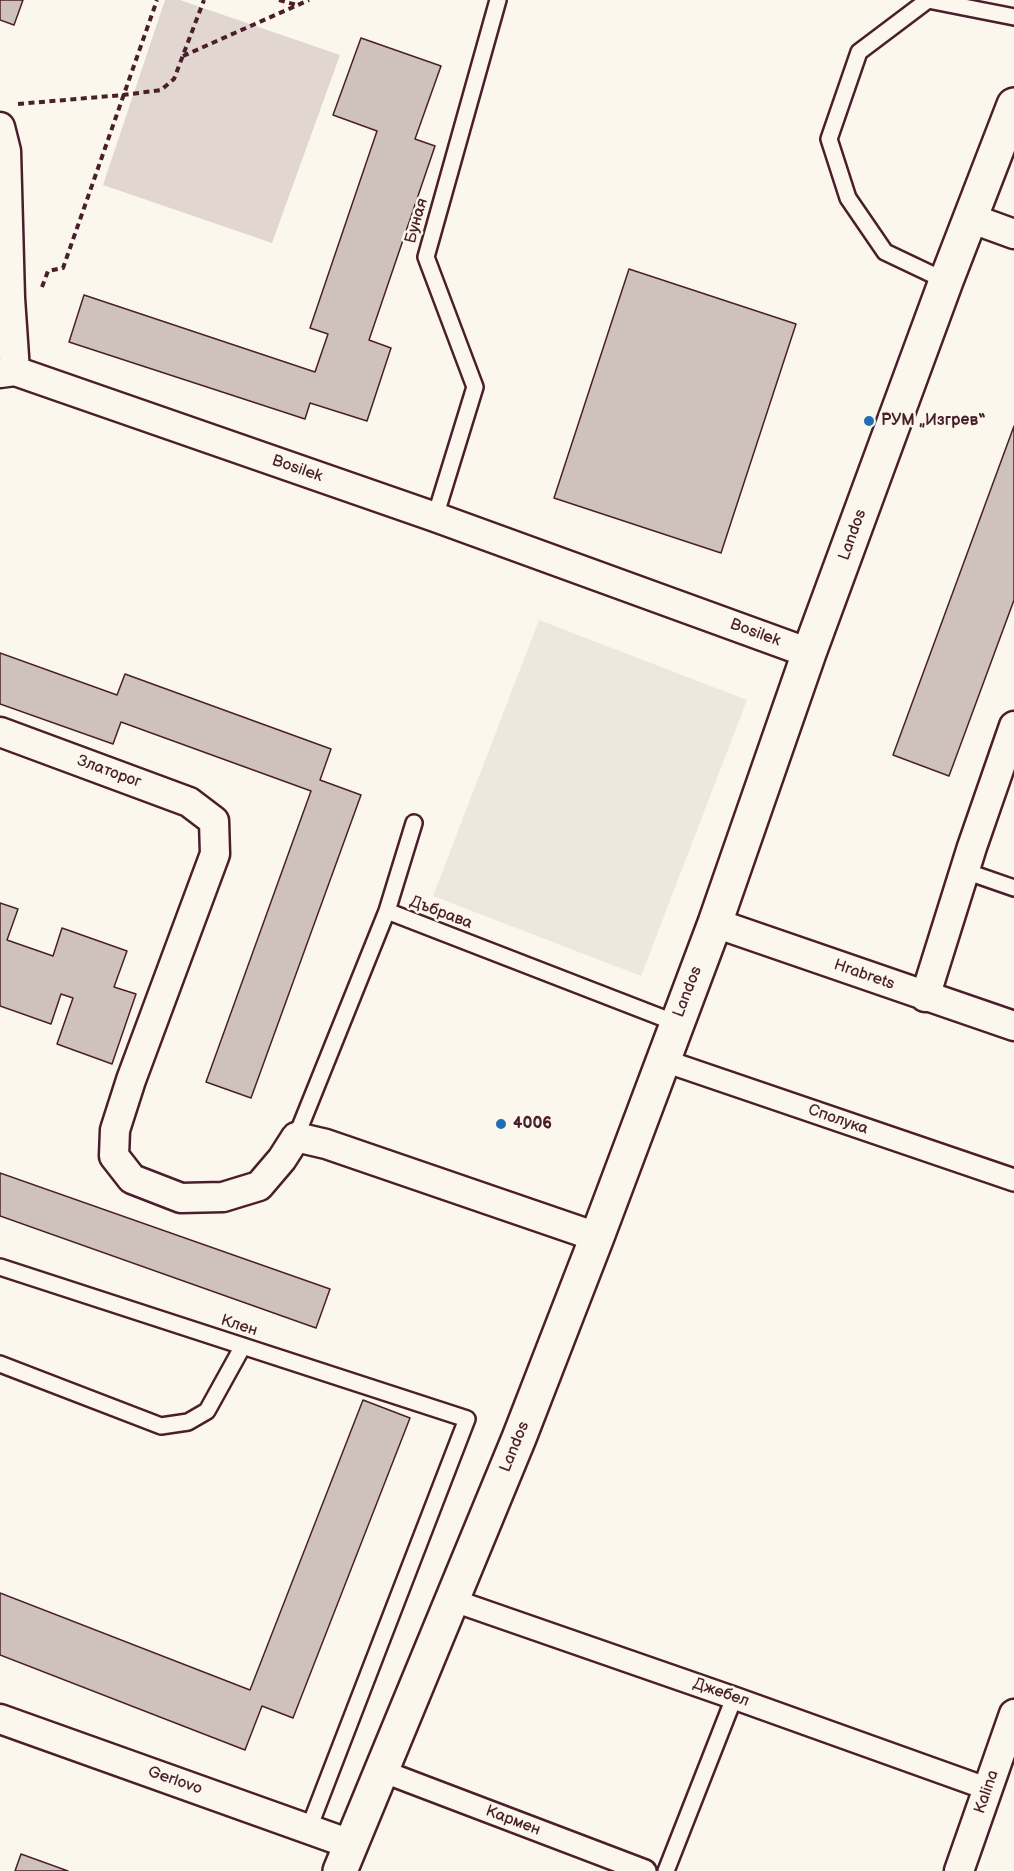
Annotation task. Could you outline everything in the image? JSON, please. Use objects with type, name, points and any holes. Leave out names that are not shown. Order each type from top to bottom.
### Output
[{"type":"street","name":"Landos","points":[[345,1858],[523,1428],[597,1237],[715,923],[809,653],[946,281],[1014,105]]},
{"type":"street","name":"Bosilek","points":[[6,116],[8,372],[435,516],[809,653]]},
{"type":"street","points":[[970,218],[1014,234]]},
{"type":"street","points":[[925,997],[964,871],[1014,726]]},
{"type":"street","name":"Златорог","points":[[0,732],[189,802],[214,821],[215,854],[131,1080],[115,1130],[114,1156],[132,1179],[181,1198],[223,1197],[259,1186],[282,1159],[296,1137]]},
{"type":"street","name":"Hrabrets","points":[[715,923],[1014,1026]]},
{"type":"street","name":"Сполука","points":[[662,1060],[1014,1180]]},
{"type":"street","points":[[296,1137],[326,1144],[597,1237]]},
{"type":"street","name":"Джебел","points":[[452,1600],[734,1698],[988,1790]]},
{"type":"street","name":"Kalina","points":[[959,1871],[1014,1714]]},
{"type":"street","name":"Gerlovo","points":[[0,1719],[309,1828],[345,1858]]},
{"type":"street","name":"Кармен","points":[[382,1771],[645,1871]]},
{"type":"lane","name":"Буная","points":[[435,516],[475,387],[426,257],[498,0]]},
{"type":"lane","points":[[946,281],[885,252],[848,198],[829,139],[860,52],[928,0],[1014,17]]},
{"type":"lane","points":[[387,911],[414,824]]},
{"type":"lane","points":[[964,871],[1014,888]]},
{"type":"lane","name":"Дъбрава","points":[[296,1137],[387,911],[676,1023]]},
{"type":"lane","name":"Клен","points":[[0,1267],[467,1419],[309,1828]]},
{"type":"lane","points":[[0,1364],[161,1426],[188,1422],[207,1412],[243,1346]]},
{"type":"lane","points":[[666,1871],[734,1698]]},
{"type":"path","points":[[9,298],[38,297],[48,271],[63,268],[157,0]]},
{"type":"path","points":[[6,116],[161,90],[174,79],[204,0]]},
{"type":"path","points":[[279,0],[297,5]]},
{"type":"path","points":[[182,56],[309,0]]},
{"type":"shaded area","points":[[165,0],[180,0],[340,55],[272,243],[103,185]]},
{"type":"shaded area","points":[[539,620],[747,700],[641,976],[433,896]]},
{"type":"building","points":[[0,0],[23,0],[14,25],[0,20]]},
{"type":"building","points":[[361,38],[441,66],[415,139],[435,146],[369,340],[391,348],[367,421],[310,403],[305,419],[69,342],[84,295],[315,372],[328,334],[310,328],[377,131],[333,115]]},
{"type":"building","points":[[629,269],[796,324],[721,553],[554,498]]},
{"type":"building","points":[[1014,426],[1014,600],[949,776],[893,755]]},
{"type":"building","points":[[0,653],[117,695],[125,674],[331,749],[320,780],[361,795],[251,1098],[206,1082],[311,791],[121,722],[113,744],[0,704]]},
{"type":"building","points":[[0,903],[18,909],[7,940],[53,956],[62,928],[127,951],[114,987],[136,994],[112,1064],[57,1044],[73,998],[61,994],[51,1024],[0,1006]]},
{"type":"building","points":[[0,1173],[330,1289],[316,1328],[0,1216]]},
{"type":"building","points":[[363,1400],[410,1418],[293,1718],[262,1706],[245,1750],[0,1655],[0,1593],[250,1690]]},
{"type":"building","points":[[21,1854],[68,1871],[15,1871]]},
{"type":"place","name":"РУМ „Изгрев“","points":[[869,421]]},
{"type":"place","name":"4006","points":[[501,1124]]}]
